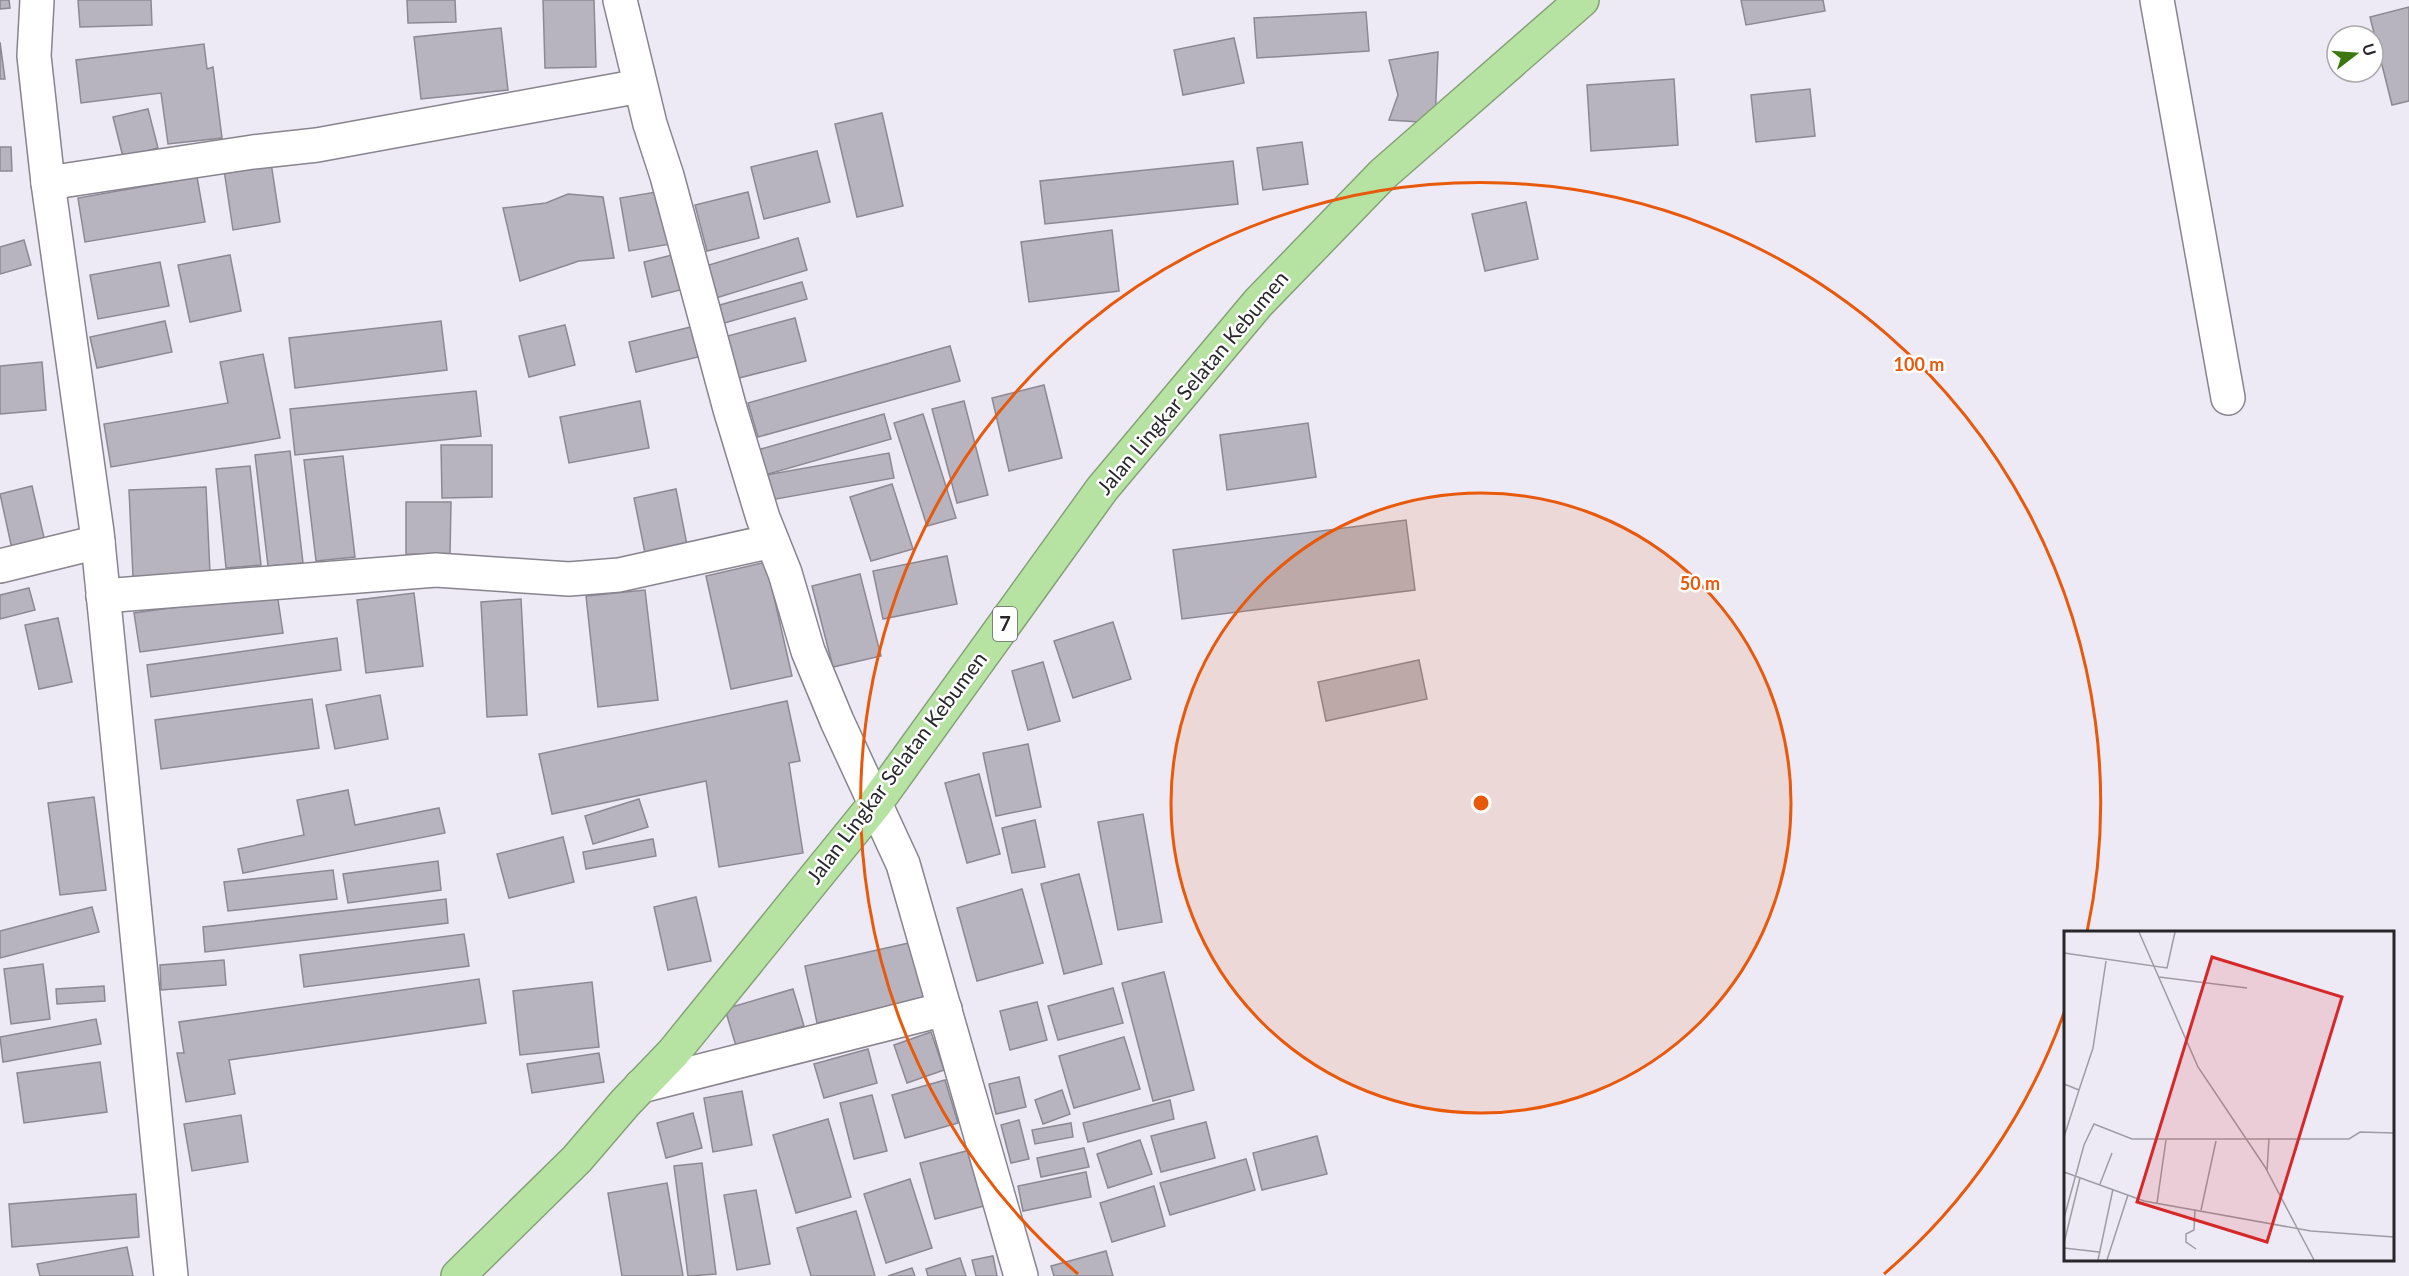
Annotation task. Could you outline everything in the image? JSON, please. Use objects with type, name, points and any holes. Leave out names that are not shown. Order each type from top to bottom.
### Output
[{"type":"highway","name":"Jalan Lingkar Selatan Kebumen","points":[[458,1276],[577,1160],[673,1053],[875,804],[1102,489],[1258,303],[1383,174],[1582,0]]},
{"type":"street","points":[[37,0],[34,56],[48,183],[98,542],[171,1276]]},
{"type":"street","points":[[620,0],[650,124],[668,176],[730,409],[763,518],[785,573],[808,651],[903,864],[1021,1276]]},
{"type":"street","points":[[2157,0],[2228,398]]},
{"type":"street","points":[[48,183],[221,156],[317,145],[640,86]]},
{"type":"street","points":[[104,596],[436,570],[569,579],[619,575],[772,541]]},
{"type":"street","points":[[0,566],[98,542]]},
{"type":"street","points":[[641,1086],[945,1009]]},
{"type":"building","points":[[0,0],[9,0],[10,8],[0,9]]},
{"type":"building","points":[[78,0],[151,0],[152,25],[80,27]]},
{"type":"building","points":[[407,0],[455,0],[456,22],[408,23]]},
{"type":"building","points":[[543,0],[594,0],[596,67],[545,68]]},
{"type":"building","points":[[1741,0],[1823,0],[1825,11],[1746,25]]},
{"type":"building","points":[[2409,7],[2409,101],[2392,105],[2385,77],[2385,24],[2372,24],[2370,17]]},
{"type":"building","points":[[1366,12],[1369,51],[1257,58],[1254,18]]},
{"type":"building","points":[[501,28],[508,90],[421,99],[414,37]]},
{"type":"building","points":[[1234,38],[1244,83],[1183,95],[1174,50]]},
{"type":"building","points":[[0,42],[5,79],[0,79]]},
{"type":"building","points":[[204,44],[207,69],[213,67],[222,138],[168,144],[161,93],[81,103],[76,60]]},
{"type":"building","points":[[1438,52],[1435,123],[1389,120],[1398,95],[1389,60]]},
{"type":"building","points":[[1674,79],[1678,145],[1591,151],[1587,85]]},
{"type":"building","points":[[1810,89],[1815,136],[1756,142],[1751,95]]},
{"type":"building","points":[[148,109],[158,148],[123,157],[113,117]]},
{"type":"building","points":[[882,113],[903,206],[857,217],[835,124]]},
{"type":"building","points":[[1302,142],[1308,184],[1263,190],[1257,148]]},
{"type":"building","points":[[0,147],[11,147],[12,171],[0,171]]},
{"type":"building","points":[[817,151],[830,202],[764,219],[751,167]]},
{"type":"building","points":[[270,156],[280,222],[233,230],[223,163]]},
{"type":"building","points":[[1233,161],[1238,204],[1045,224],[1040,181]]},
{"type":"building","points":[[197,177],[205,222],[85,242],[78,198]]},
{"type":"building","points":[[668,190],[677,243],[629,251],[620,198]]},
{"type":"building","points":[[748,192],[759,238],[707,251],[695,205]]},
{"type":"building","points":[[568,194],[603,197],[614,258],[579,261],[520,281],[503,208],[546,203]]},
{"type":"building","points":[[1526,202],[1538,259],[1485,271],[1472,214]]},
{"type":"building","points":[[1112,230],[1119,291],[1029,302],[1021,242]]},
{"type":"building","points":[[798,238],[807,270],[706,301],[696,269]]},
{"type":"building","points":[[24,240],[31,265],[0,274],[0,247]]},
{"type":"building","points":[[680,253],[688,288],[652,297],[644,262]]},
{"type":"building","points":[[230,255],[241,311],[190,322],[178,265]]},
{"type":"building","points":[[160,262],[169,306],[98,319],[90,275]]},
{"type":"building","points":[[802,282],[807,299],[714,326],[709,308]]},
{"type":"building","points":[[795,318],[806,361],[735,379],[724,337]]},
{"type":"building","points":[[165,321],[172,352],[97,368],[90,337]]},
{"type":"building","points":[[441,321],[447,370],[295,388],[289,338]]},
{"type":"building","points":[[565,325],[575,365],[529,377],[519,336]]},
{"type":"building","points":[[699,325],[706,355],[636,372],[629,342]]},
{"type":"building","points":[[950,346],[960,381],[758,437],[748,403]]},
{"type":"building","points":[[263,354],[280,438],[111,467],[104,424],[228,403],[220,362]]},
{"type":"building","points":[[42,362],[46,410],[0,414],[0,366]]},
{"type":"building","points":[[1044,385],[1062,458],[1009,471],[992,398]]},
{"type":"building","points":[[476,391],[481,436],[295,455],[290,409]]},
{"type":"building","points":[[640,401],[649,448],[569,463],[560,417]]},
{"type":"building","points":[[964,401],[988,495],[957,503],[932,409]]},
{"type":"building","points":[[884,414],[891,439],[761,476],[754,451]]},
{"type":"building","points":[[923,414],[956,518],[927,526],[894,423]]},
{"type":"building","points":[[1308,423],[1316,477],[1227,490],[1220,435]]},
{"type":"building","points":[[441,445],[492,445],[492,497],[442,498]]},
{"type":"building","points":[[290,451],[303,563],[268,566],[255,455]]},
{"type":"building","points":[[889,453],[894,478],[765,501],[761,476]]},
{"type":"building","points":[[343,456],[355,557],[316,561],[304,460]]},
{"type":"building","points":[[250,466],[261,565],[226,568],[216,469]]},
{"type":"building","points":[[892,484],[913,549],[871,561],[850,497]]},
{"type":"building","points":[[32,486],[45,542],[12,549],[0,494]]},
{"type":"building","points":[[206,487],[210,573],[133,577],[129,490]]},
{"type":"building","points":[[676,489],[688,550],[646,558],[634,498]]},
{"type":"building","points":[[406,502],[451,502],[450,555],[406,554]]},
{"type":"building","points":[[1406,520],[1415,590],[1182,619],[1173,550]]},
{"type":"building","points":[[947,556],[957,604],[883,619],[873,571]]},
{"type":"building","points":[[766,562],[792,676],[731,689],[706,576]]},
{"type":"building","points":[[860,574],[881,656],[833,667],[812,586]]},
{"type":"building","points":[[29,588],[35,610],[0,619],[0,595]]},
{"type":"building","points":[[645,590],[658,700],[598,707],[586,596]]},
{"type":"building","points":[[277,593],[283,633],[140,652],[134,613]]},
{"type":"building","points":[[414,593],[423,666],[366,673],[357,600]]},
{"type":"building","points":[[521,599],[527,715],[487,717],[481,602]]},
{"type":"building","points":[[58,618],[72,682],[39,689],[25,625]]},
{"type":"building","points":[[1113,622],[1131,679],[1073,698],[1054,641]]},
{"type":"building","points":[[337,638],[341,670],[151,697],[147,665]]},
{"type":"building","points":[[1419,660],[1427,699],[1326,721],[1318,682]]},
{"type":"building","points":[[1043,662],[1060,721],[1028,730],[1012,671]]},
{"type":"building","points":[[380,695],[388,739],[335,749],[326,705]]},
{"type":"building","points":[[312,699],[319,748],[161,769],[155,720]]},
{"type":"building","points":[[787,701],[800,761],[789,763],[803,853],[719,867],[706,781],[552,814],[539,754]]},
{"type":"building","points":[[1028,744],[1041,807],[996,816],[983,753]]},
{"type":"building","points":[[979,774],[1000,854],[967,863],[945,783]]},
{"type":"building","points":[[348,790],[355,825],[439,808],[445,833],[243,873],[238,849],[304,835],[297,800]]},
{"type":"building","points":[[94,797],[106,890],[60,895],[48,803]]},
{"type":"building","points":[[639,799],[648,827],[593,844],[585,816]]},
{"type":"building","points":[[1143,814],[1162,922],[1118,930],[1098,822]]},
{"type":"building","points":[[1035,820],[1045,867],[1012,873],[1002,828]]},
{"type":"building","points":[[563,837],[574,882],[509,898],[497,854]]},
{"type":"building","points":[[653,839],[656,856],[586,869],[583,852]]},
{"type":"building","points":[[438,861],[441,890],[348,903],[343,874]]},
{"type":"building","points":[[333,870],[337,899],[228,911],[224,882]]},
{"type":"building","points":[[1079,874],[1102,964],[1064,974],[1041,884]]},
{"type":"building","points":[[1022,889],[1043,963],[977,981],[957,908]]},
{"type":"building","points":[[696,897],[711,961],[668,970],[654,907]]},
{"type":"building","points":[[446,899],[448,923],[205,952],[203,927]]},
{"type":"building","points":[[92,907],[99,932],[0,958],[0,931]]},
{"type":"building","points":[[464,934],[469,966],[304,987],[300,955]]},
{"type":"building","points":[[918,941],[930,998],[817,1023],[805,966]]},
{"type":"building","points":[[224,960],[226,985],[161,990],[160,965]]},
{"type":"building","points":[[43,964],[50,1019],[11,1024],[4,969]]},
{"type":"building","points":[[1164,972],[1194,1090],[1153,1101],[1122,983]]},
{"type":"building","points":[[479,979],[486,1023],[229,1060],[235,1094],[186,1102],[177,1053],[184,1053],[179,1022]]},
{"type":"building","points":[[592,982],[599,1047],[520,1055],[513,991]]},
{"type":"building","points":[[104,986],[105,1001],[57,1004],[56,989]]},
{"type":"building","points":[[1113,988],[1123,1023],[1058,1040],[1048,1006]]},
{"type":"building","points":[[793,989],[804,1026],[736,1046],[725,1009]]},
{"type":"building","points":[[1037,1002],[1047,1040],[1010,1050],[1000,1011]]},
{"type":"building","points":[[96,1019],[101,1044],[3,1062],[0,1037]]},
{"type":"building","points":[[931,1032],[944,1070],[907,1083],[894,1045]]},
{"type":"building","points":[[1124,1037],[1140,1089],[1074,1108],[1059,1056]]},
{"type":"building","points":[[868,1049],[877,1083],[824,1098],[814,1064]]},
{"type":"building","points":[[599,1053],[604,1082],[532,1093],[527,1064]]},
{"type":"building","points":[[100,1062],[107,1112],[24,1123],[17,1073]]},
{"type":"building","points":[[1019,1077],[1026,1107],[996,1114],[989,1084]]},
{"type":"building","points":[[945,1080],[958,1123],[905,1138],[892,1095]]},
{"type":"building","points":[[1062,1090],[1070,1114],[1043,1124],[1035,1100]]},
{"type":"building","points":[[742,1091],[752,1145],[713,1152],[704,1098]]},
{"type":"building","points":[[872,1095],[887,1151],[854,1159],[840,1103]]},
{"type":"building","points":[[1170,1100],[1174,1119],[1088,1142],[1083,1123]]},
{"type":"building","points":[[693,1113],[702,1148],[666,1158],[657,1123]]},
{"type":"building","points":[[241,1115],[248,1162],[192,1171],[184,1124]]},
{"type":"building","points":[[828,1119],[851,1197],[796,1213],[773,1135]]},
{"type":"building","points":[[1019,1120],[1029,1159],[1011,1163],[1001,1125]]},
{"type":"building","points":[[1206,1122],[1215,1158],[1161,1172],[1151,1136]]},
{"type":"building","points":[[1071,1123],[1073,1137],[1035,1144],[1032,1130]]},
{"type":"building","points":[[1317,1136],[1327,1174],[1262,1190],[1253,1153]]},
{"type":"building","points":[[1140,1140],[1152,1174],[1108,1188],[1097,1154]]},
{"type":"building","points":[[1084,1148],[1089,1167],[1041,1177],[1037,1158]]},
{"type":"building","points":[[970,1150],[984,1206],[935,1219],[920,1163]]},
{"type":"building","points":[[1246,1159],[1255,1190],[1170,1215],[1160,1183]]},
{"type":"building","points":[[702,1163],[716,1274],[688,1276],[674,1166]]},
{"type":"building","points":[[1086,1172],[1091,1197],[1023,1211],[1018,1186]]},
{"type":"building","points":[[910,1179],[932,1248],[886,1263],[864,1194]]},
{"type":"building","points":[[667,1183],[683,1276],[622,1276],[608,1193]]},
{"type":"building","points":[[1154,1186],[1165,1226],[1112,1242],[1100,1203]]},
{"type":"building","points":[[756,1190],[770,1264],[737,1270],[724,1195]]},
{"type":"building","points":[[136,1194],[139,1237],[12,1247],[9,1204]]},
{"type":"building","points":[[856,1211],[875,1276],[811,1276],[797,1228]]},
{"type":"building","points":[[127,1247],[133,1276],[40,1276],[37,1264]]},
{"type":"building","points":[[1106,1251],[1113,1276],[1054,1276],[1051,1266]]},
{"type":"building","points":[[993,1256],[997,1276],[976,1276],[972,1260]]},
{"type":"building","points":[[960,1258],[966,1276],[928,1276],[926,1269]]},
{"type":"building","points":[[912,1268],[915,1276],[888,1276]]}]
